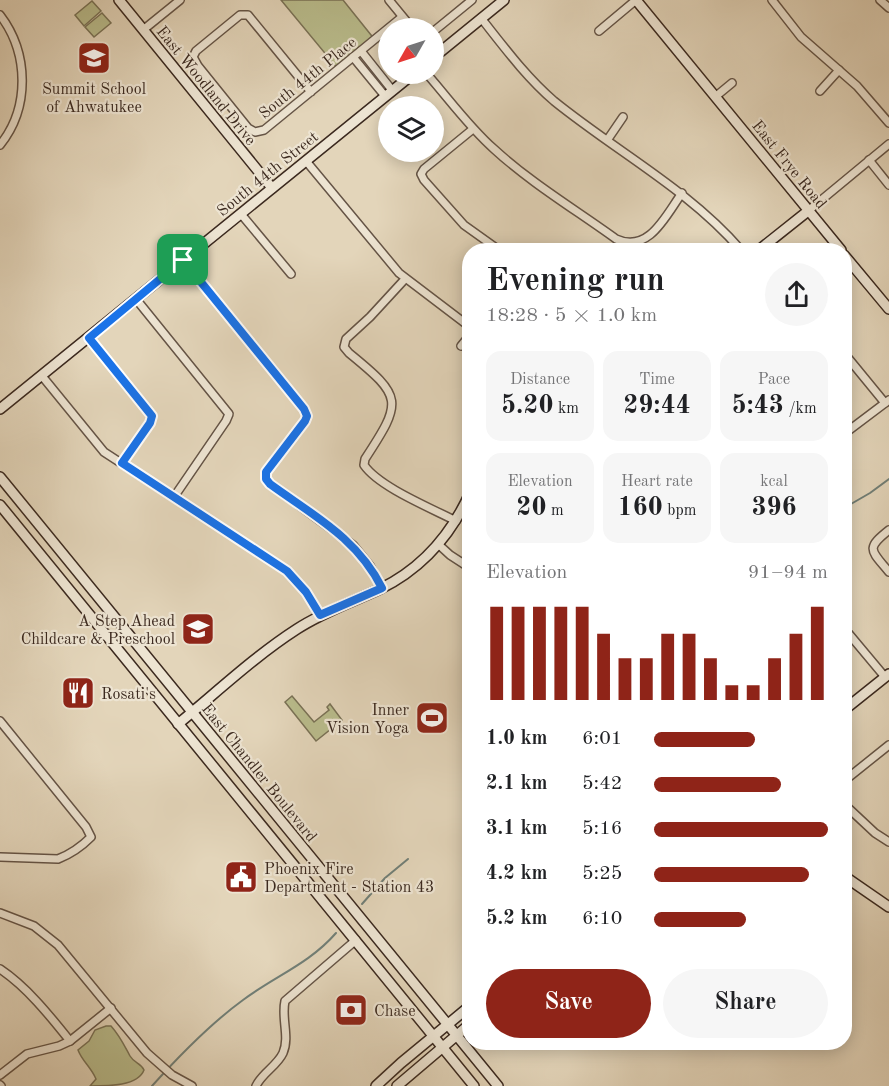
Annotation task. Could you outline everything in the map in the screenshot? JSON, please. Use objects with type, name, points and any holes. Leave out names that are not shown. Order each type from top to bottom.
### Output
[{"type":"street","name":"East Woodland Drive","points":[[119,0],[272,188]]},
{"type":"street","points":[[143,30],[180,0]]},
{"type":"street","points":[[389,0],[402,17]]},
{"type":"street","points":[[444,23],[472,0]]},
{"type":"street","points":[[444,49],[504,0]]},
{"type":"street","points":[[599,30],[636,0]]},
{"type":"street","name":"East Frye Road","points":[[636,0],[835,243]]},
{"type":"street","points":[[772,0],[801,37],[867,97],[889,123]]},
{"type":"street","points":[[880,0],[889,8]]},
{"type":"street","name":"South 44th Place","points":[[310,92],[248,15],[243,14],[196,51],[193,57],[248,128],[255,132],[264,130],[402,17]]},
{"type":"street","points":[[0,15],[16,43],[22,76],[22,97],[17,117],[10,133],[0,145]]},
{"type":"street","points":[[481,18],[534,82],[554,100],[682,193],[735,243]]},
{"type":"street","points":[[361,51],[376,70],[389,93]]},
{"type":"street","points":[[353,57],[369,76],[389,93]]},
{"type":"street","points":[[369,76],[376,70]]},
{"type":"street","points":[[820,91],[839,70]]},
{"type":"street","points":[[715,97],[732,83]]},
{"type":"street","name":"South 44th Street","points":[[0,410],[400,84]]},
{"type":"street","points":[[435,84],[473,129],[517,168],[624,243],[633,243],[648,237],[682,193]]},
{"type":"street","points":[[608,139],[623,117]]},
{"type":"street","points":[[473,129],[424,169],[421,174],[454,216],[490,243]]},
{"type":"street","points":[[769,243],[889,144]]},
{"type":"street","points":[[869,160],[889,185]]},
{"type":"street","points":[[306,161],[384,257],[405,279],[462,321]]},
{"type":"street","points":[[241,214],[291,274]]},
{"type":"street","points":[[183,260],[304,409],[307,416],[266,472],[266,479],[352,545],[370,566],[382,588]]},
{"type":"street","points":[[852,265],[889,309]]},
{"type":"street","points":[[405,279],[346,339],[344,346],[385,384],[392,402],[392,414],[388,424],[365,459],[364,465],[368,471],[388,485],[456,521]]},
{"type":"street","points":[[136,299],[229,414],[174,497]]},
{"type":"street","points":[[89,338],[152,416],[150,423],[122,463]]},
{"type":"street","points":[[852,363],[887,401],[852,428]]},
{"type":"street","points":[[42,376],[98,446],[287,571],[306,592],[320,615]]},
{"type":"street","name":"East Chandler Boulevard","points":[[0,477],[462,1042]]},
{"type":"street","name":"East Chandler Boulevard","points":[[0,505],[474,1086]]},
{"type":"street","points":[[178,724],[276,644],[320,615],[382,588],[414,567],[438,544],[456,521],[462,509]]},
{"type":"street","points":[[889,530],[875,542],[873,547],[874,554],[889,572]]},
{"type":"street","points":[[438,544],[462,563]]},
{"type":"street","points":[[66,586],[84,579]]},
{"type":"street","points":[[852,637],[887,675],[852,703]]},
{"type":"street","points":[[0,721],[87,827],[91,837],[84,844],[58,859],[0,857]]},
{"type":"street","points":[[852,775],[889,745]]},
{"type":"street","points":[[852,811],[875,833],[889,842]]},
{"type":"street","points":[[289,858],[303,848]]},
{"type":"street","points":[[852,882],[889,907]]},
{"type":"street","points":[[330,908],[344,897]]},
{"type":"street","points":[[0,913],[34,926],[58,945],[147,1053],[172,1075],[192,1086]]},
{"type":"street","points":[[256,1086],[284,1052],[283,1010],[285,1001],[356,940]]},
{"type":"street","points":[[0,969],[30,996],[70,1041]]},
{"type":"street","points":[[0,1075],[27,1054],[70,1041],[111,1008]]},
{"type":"street","points":[[376,1086],[462,1012]]},
{"type":"street","points":[[397,1086],[462,1030]]},
{"type":"street","name":"East Chandler Boulevard","points":[[468,1050],[498,1086]]},
{"type":"green space","points":[[281,0],[343,0],[375,40],[338,69]]},
{"type":"green space","points":[[92,1],[101,11],[84,26],[75,15]]},
{"type":"green space","points":[[102,13],[111,23],[94,37],[85,27]]},
{"type":"green space","points":[[292,696],[314,722],[329,710],[327,707],[330,704],[342,720],[316,741],[285,702]]},
{"type":"green space","points":[[111,1026],[132,1058],[144,1070],[136,1079],[129,1082],[90,1086],[96,1079],[78,1050],[89,1041],[95,1030]]},
{"type":"waterway","points":[[852,503],[889,479]]},
{"type":"waterway","points":[[362,904],[385,878],[408,859]]},
{"type":"waterway","points":[[152,1086],[184,1052],[231,1009],[315,953],[336,933]]},
{"type":"place","name":"Summit School of Ahwatukee","points":[[94,58]]},
{"type":"place","name":"A Step Ahead Childcare & Preschool","points":[[198,629]]},
{"type":"place","name":"Rosati's","points":[[78,693]]},
{"type":"place","name":"Inner Vision Yoga","points":[[432,718]]},
{"type":"place","name":"Phoenix Fire Department - Station 43","points":[[241,877]]},
{"type":"place","name":"Chase","points":[[351,1010]]},
{"type":"route","points":[[183,260],[304,409],[307,416],[266,472],[266,479],[352,545],[370,566],[382,588],[320,615],[306,592],[287,571],[122,463],[150,423],[152,416],[89,338],[183,260]]}]
